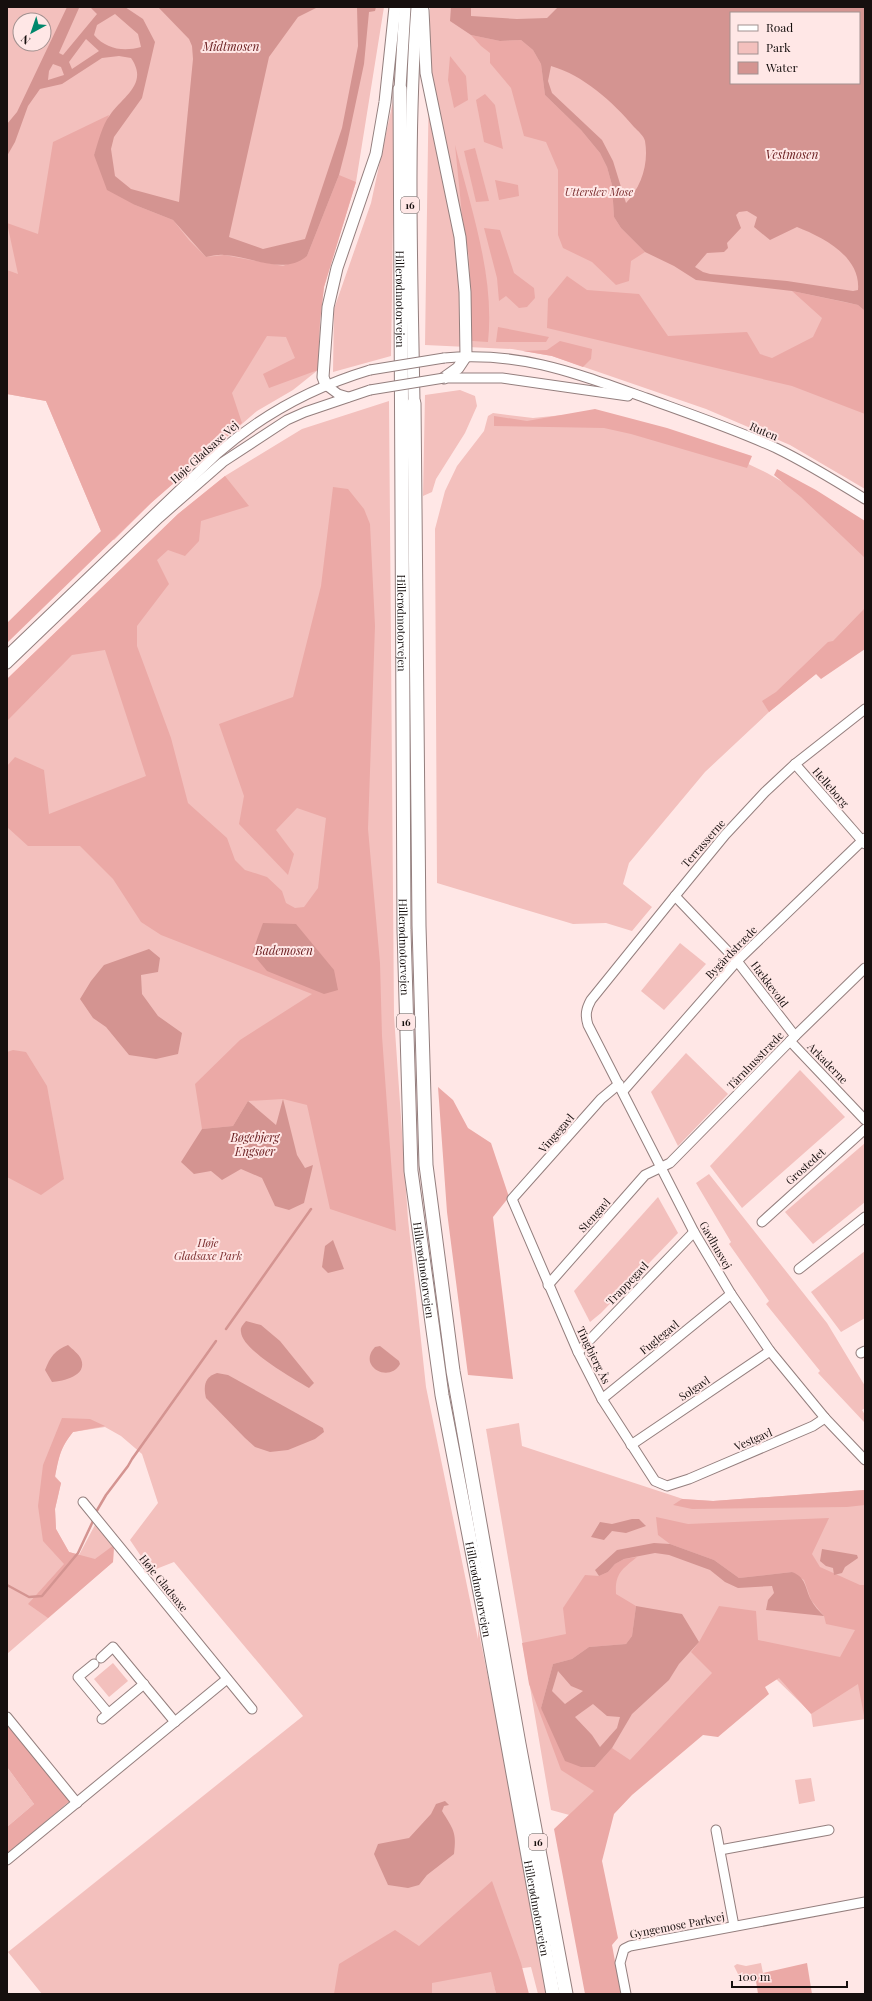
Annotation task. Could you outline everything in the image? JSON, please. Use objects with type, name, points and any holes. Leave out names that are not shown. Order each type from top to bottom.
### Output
[{"type":"highway","name":"Hillerødmotorvejen","points":[[400,89],[404,930],[411,1171],[442,1395],[483,1608],[553,1994]]},
{"type":"highway","name":"Hillerødmotorvejen","points":[[414,403],[419,926],[426,1165],[453,1371],[519,1744],[567,1994]]},
{"type":"main road","points":[[326,385],[323,377],[328,307],[337,268],[376,154],[385,102],[395,7]]},
{"type":"main road","name":"Hillerødmotorvejen","points":[[400,89],[405,7]]},
{"type":"main road","name":"Hillerødmotorvejen","points":[[414,403],[410,192],[417,7]]},
{"type":"main road","points":[[423,7],[426,73],[460,237],[465,292],[466,356],[458,368],[444,378]]},
{"type":"street","name":"Høje Gladsaxe Vej","points":[[7,655],[223,448],[261,420],[293,401],[326,385],[370,370],[466,356]]},
{"type":"street","name":"Ruten","points":[[466,356],[503,358],[536,363],[566,370],[707,420],[777,449],[817,470],[865,499]]},
{"type":"street","name":"Høje Gladsaxe Vej","points":[[7,664],[159,518],[223,462],[287,420],[370,390],[444,378]]},
{"type":"street","name":"Ruten","points":[[444,378],[502,378],[647,399]]},
{"type":"street","points":[[326,385],[338,394],[348,397]]},
{"type":"street","name":"Terrasserne","points":[[586,1016],[587,1008],[591,1000],[725,835],[795,764],[865,709]]},
{"type":"street","name":"Helleborg","points":[[795,764],[864,841]]},
{"type":"street","name":"Bygårdstræde","points":[[621,1087],[737,961],[864,841]]},
{"type":"street","name":"Hækkevold","points":[[675,896],[737,961],[792,1039]]},
{"type":"street","name":"Tårnhusstræde","points":[[661,1167],[670,1163],[792,1039],[865,968]]},
{"type":"street","name":"Gavlhusvej","points":[[586,1016],[588,1025],[694,1232],[731,1294],[770,1351],[825,1418],[865,1460]]},
{"type":"street","name":"Arkaderne","points":[[792,1039],[865,1120]]},
{"type":"street","name":"Vingegavl","points":[[512,1199],[601,1099],[621,1087]]},
{"type":"street","name":"Grostedet","points":[[762,1222],[865,1129]]},
{"type":"street","name":"Stengavl","points":[[548,1285],[646,1175],[661,1167]]},
{"type":"street","name":"Tingbjerg Ås","points":[[512,1199],[578,1352],[602,1399],[631,1445],[655,1481],[661,1484],[674,1485],[689,1479]]},
{"type":"street","points":[[799,1269],[865,1217]]},
{"type":"street","name":"Trappegavl","points":[[578,1352],[694,1232]]},
{"type":"street","name":"Fuglegavl","points":[[602,1399],[731,1294]]},
{"type":"street","name":"Solgavl","points":[[631,1445],[770,1351]]},
{"type":"street","name":"Vestgavl","points":[[689,1479],[813,1426],[825,1418]]},
{"type":"street","name":"Høje Gladsaxe","points":[[83,1502],[252,1709]]},
{"type":"street","points":[[144,1684],[105,1716],[78,1677],[113,1647],[144,1684],[175,1722]]},
{"type":"street","points":[[7,1860],[227,1679]]},
{"type":"street","points":[[7,1718],[77,1803]]},
{"type":"street","name":"Gyngemose Parkvej","points":[[716,1830],[734,1926]]},
{"type":"street","points":[[720,1850],[829,1830]]},
{"type":"street","name":"Gyngemose Parkvej","points":[[626,1994],[620,1963],[624,1949],[630,1946],[865,1902]]},
{"type":"green space","points":[[7,7],[384,7],[356,182],[324,287],[320,321],[318,370],[293,390],[257,411],[151,503],[114,540],[101,531],[46,401],[7,394]]},
{"type":"green space","name":"Utterslev Mose","points":[[430,7],[865,7],[865,489],[790,445],[706,409],[552,356],[512,349],[425,345]]},
{"type":"green space","points":[[471,35],[500,41],[521,40],[533,50],[541,64],[545,95],[581,130],[600,153],[607,167],[612,185],[614,217],[621,228],[645,252],[631,261],[629,281],[616,285],[592,262],[563,248],[558,235],[558,170],[546,142],[524,136],[511,88],[490,63],[490,53]]},
{"type":"green space","points":[[450,56],[466,76],[468,100],[454,108],[448,80]]},
{"type":"green space","points":[[395,92],[391,356],[333,372],[334,309],[371,203]]},
{"type":"green space","points":[[485,94],[495,105],[503,149],[484,142],[476,100]]},
{"type":"green space","points":[[109,115],[94,155],[135,205],[173,220],[189,240],[206,257],[224,255],[283,266],[307,256],[339,175],[356,182],[324,287],[320,321],[318,370],[269,388],[263,374],[295,358],[286,337],[267,336],[232,393],[242,423],[151,503],[7,643],[7,623],[101,531],[46,401],[7,394],[7,270],[18,274],[7,223],[38,234],[53,142]]},
{"type":"green space","points":[[455,145],[485,268],[488,292],[488,342],[472,341],[469,257],[462,215]]},
{"type":"green space","points":[[475,148],[489,201],[476,202],[464,151]]},
{"type":"green space","points":[[495,180],[518,185],[519,196],[499,200]]},
{"type":"green space","points":[[484,228],[500,230],[514,273],[534,288],[535,298],[527,307],[519,308],[506,296],[499,301],[497,278]]},
{"type":"green space","points":[[567,276],[587,290],[639,294],[668,336],[747,332],[760,354],[772,358],[813,337],[822,318],[792,291],[858,305],[865,311],[865,414],[792,386],[547,328],[548,299]]},
{"type":"green space","points":[[498,327],[549,337],[546,342],[496,342]]},
{"type":"green space","points":[[560,341],[592,349],[591,359],[583,367],[552,356],[523,351],[547,350]]},
{"type":"green space","points":[[460,390],[475,396],[477,406],[465,433],[436,479],[432,492],[423,496],[425,395]]},
{"type":"green space","name":"Høje Gladsaxe Park","points":[[389,401],[394,1016],[408,1219],[426,1387],[478,1639],[478,1628],[531,1890],[549,1994],[538,1994],[531,1967],[492,1972],[496,1994],[42,1994],[8,1952],[303,1716],[174,1562],[151,1571],[130,1540],[158,1503],[142,1454],[121,1436],[105,1427],[73,1432],[63,1448],[55,1476],[61,1483],[55,1509],[56,1529],[69,1552],[79,1555],[96,1523],[114,1545],[113,1562],[7,1654],[7,679],[178,514],[225,476],[302,429]]},
{"type":"green space","points":[[595,409],[667,428],[752,456],[747,468],[631,434],[604,428],[494,426],[494,416],[527,421]]},
{"type":"green space","points":[[493,413],[533,418],[563,415],[744,462],[802,493],[865,549],[865,642],[816,674],[769,712],[705,772],[629,863],[623,884],[652,907],[632,931],[606,923],[573,924],[437,883],[435,529],[445,491],[457,466],[484,431],[488,416]]},
{"type":"green space","points":[[777,469],[816,490],[865,521],[865,558],[801,497],[774,475]]},
{"type":"green space","points":[[225,476],[249,506],[201,521],[199,541],[185,556],[168,550],[157,560],[169,584],[137,626],[137,646],[171,738],[188,803],[227,838],[235,860],[245,870],[267,877],[282,891],[286,903],[295,908],[304,907],[318,888],[326,818],[297,808],[276,830],[294,854],[288,875],[239,824],[244,796],[219,724],[293,697],[321,586],[333,487],[348,489],[364,509],[370,524],[375,626],[368,829],[380,963],[382,1036],[396,1231],[330,1209],[307,1105],[283,1099],[248,1101],[233,1126],[202,1129],[195,1084],[240,1040],[312,994],[161,935],[141,922],[113,879],[80,846],[28,846],[7,827],[7,766],[15,757],[44,770],[49,814],[146,776],[105,650],[72,655],[7,721],[7,679],[178,514]]},
{"type":"green space","points":[[865,608],[865,649],[821,679],[816,674],[769,712],[762,701],[776,692],[828,642],[833,641]]},
{"type":"green space","points":[[680,943],[706,964],[664,1010],[641,991]]},
{"type":"green space","points":[[13,1050],[26,1052],[47,1086],[64,1179],[41,1195],[7,1177],[7,1052]]},
{"type":"green space","points":[[686,1053],[728,1094],[678,1146],[651,1092]]},
{"type":"green space","points":[[800,1070],[845,1117],[742,1208],[710,1166]]},
{"type":"green space","points":[[438,1087],[453,1100],[468,1128],[491,1143],[509,1197],[493,1217],[513,1379],[468,1375],[447,1212]]},
{"type":"green space","points":[[865,1143],[865,1202],[813,1244],[785,1212]]},
{"type":"green space","points":[[709,1174],[827,1323],[865,1386],[865,1408],[862,1410],[865,1415],[864,1422],[818,1373],[820,1371],[766,1304],[769,1301],[729,1244],[731,1242],[696,1183]]},
{"type":"green space","points":[[658,1197],[678,1233],[601,1313],[590,1322],[574,1291]]},
{"type":"green space","points":[[865,1251],[865,1318],[841,1332],[811,1292]]},
{"type":"green space","points":[[62,1418],[90,1419],[105,1426],[73,1432],[63,1448],[55,1477],[61,1483],[55,1509],[56,1529],[69,1552],[95,1559],[114,1545],[113,1562],[48,1618],[28,1604],[64,1564],[43,1541],[38,1506],[43,1465]]},
{"type":"green space","points":[[519,1423],[522,1446],[683,1499],[713,1501],[865,1490],[865,1719],[813,1727],[811,1713],[773,1676],[619,1772],[573,1816],[551,1810],[486,1429]]},
{"type":"green space","points":[[865,1490],[865,1505],[847,1507],[692,1509],[673,1505],[682,1499],[713,1501]]},
{"type":"green space","points":[[656,1517],[688,1524],[829,1518],[812,1554],[820,1567],[860,1585],[865,1585],[865,1721],[858,1684],[811,1714],[779,1678],[765,1687],[769,1694],[718,1737],[703,1735],[632,1795],[614,1814],[602,1861],[618,1938],[612,1945],[621,1994],[585,1994],[554,1829],[594,1791],[561,1770],[529,1684],[522,1643],[566,1634],[563,1608],[585,1575],[599,1576],[608,1572],[615,1564],[624,1559],[637,1557],[620,1573],[616,1587],[616,1594],[636,1606],[632,1636],[626,1644],[589,1647],[572,1659],[553,1664],[541,1708],[595,1767],[612,1748],[630,1760],[712,1673],[691,1652],[699,1642],[719,1606],[756,1611],[758,1640],[840,1657],[855,1630],[826,1624],[824,1616],[811,1600],[804,1580],[792,1572],[739,1578],[714,1560],[670,1544],[658,1535]]},
{"type":"green space","points":[[113,1663],[128,1681],[109,1697],[94,1679]]},
{"type":"green space","points":[[7,1721],[71,1800],[7,1854],[7,1827],[34,1804],[7,1767]]},
{"type":"green space","points":[[7,1767],[34,1804],[7,1827]]},
{"type":"green space","points":[[811,1778],[815,1801],[799,1804],[795,1780]]},
{"type":"green space","points":[[492,1881],[521,1963],[529,1994],[496,1994],[491,1972],[432,1983],[432,1994],[334,1994],[339,1964],[395,1930],[419,1946]]},
{"type":"green space","points":[[761,1963],[763,1973],[756,1981],[742,1982],[734,1966],[737,1964],[746,1966]]},
{"type":"green space","points":[[807,1963],[812,1994],[758,1994],[756,1981],[763,1973]]},
{"type":"water","name":"Midtmosen","points":[[67,7],[125,7],[143,19],[155,42],[142,98],[114,137],[111,149],[115,176],[131,189],[179,202],[193,59],[192,46],[189,39],[158,7],[318,7],[298,17],[269,57],[229,237],[263,249],[305,239],[342,128],[358,46],[357,7],[376,7],[375,11],[369,12],[364,64],[339,175],[307,256],[298,262],[278,265],[235,256],[217,255],[206,257],[173,220],[135,205],[107,190],[94,155],[100,134],[107,119],[136,82],[136,67],[131,58],[119,56],[102,58],[62,84],[40,89],[28,106],[15,142],[7,156],[7,124],[17,112],[46,52],[52,52],[52,38]],"holes":[[[79,8],[91,8],[97,14],[63,55],[59,53]],[[115,14],[138,34],[141,47],[128,49],[115,48],[99,40],[94,35],[97,25]],[[86,39],[99,51],[72,69],[69,62]],[[53,64],[61,67],[64,75],[48,80],[49,71]]]},
{"type":"water","name":"Vestmosen","points":[[451,7],[471,7],[471,16],[517,19],[547,18],[558,7],[865,7],[865,311],[858,305],[792,291],[696,280],[674,266],[645,252],[621,228],[614,217],[612,185],[607,167],[600,153],[581,130],[545,95],[541,64],[533,50],[521,40],[500,41],[471,35],[450,21]],"holes":[[[551,66],[575,76],[597,90],[617,108],[643,137],[646,150],[643,175],[636,190],[626,203],[613,161],[602,140],[552,93],[548,81]],[[747,211],[757,217],[754,227],[770,240],[797,227],[828,242],[847,258],[853,267],[857,278],[858,290],[853,291],[787,281],[710,274],[695,267],[707,253],[724,252],[728,248],[727,243],[741,228],[736,215],[739,212]]]},
{"type":"water","name":"Bademosen","points":[[263,923],[296,924],[334,970],[338,990],[324,994],[267,971],[252,953]]},
{"type":"water","points":[[149,949],[160,958],[158,972],[141,975],[142,994],[158,1016],[182,1033],[178,1054],[156,1059],[129,1055],[106,1027],[93,1018],[80,999],[91,981],[104,965]]},
{"type":"water","name":"Bøgebjerg Engsøer","points":[[283,1099],[297,1155],[305,1168],[313,1165],[304,1203],[289,1210],[275,1206],[262,1178],[241,1169],[222,1180],[211,1171],[194,1174],[181,1162],[202,1129],[233,1126],[248,1101],[276,1125]]},
{"type":"water","points":[[333,1240],[344,1269],[328,1273],[322,1267],[325,1246]]},
{"type":"water","points":[[246,1321],[261,1325],[280,1341],[314,1383],[309,1388],[281,1371],[250,1347],[241,1332],[241,1327]]},
{"type":"water","points":[[68,1345],[80,1357],[82,1365],[81,1370],[68,1379],[52,1382],[45,1370],[47,1365],[56,1352]]},
{"type":"water","points":[[380,1346],[399,1361],[400,1364],[395,1370],[383,1372],[372,1366],[370,1354],[375,1347]]},
{"type":"water","points":[[217,1373],[228,1375],[323,1428],[324,1432],[315,1439],[288,1450],[270,1452],[255,1447],[206,1398],[205,1385],[207,1379]]},
{"type":"water","points":[[632,1519],[639,1519],[646,1526],[626,1533],[612,1531],[604,1540],[591,1537],[600,1522],[612,1524]]},
{"type":"water","points":[[654,1543],[670,1544],[714,1560],[739,1578],[792,1572],[797,1574],[803,1580],[812,1602],[824,1616],[766,1610],[768,1600],[774,1593],[772,1586],[738,1588],[725,1582],[710,1570],[669,1555],[655,1553],[624,1559],[615,1564],[608,1572],[599,1576],[595,1570],[617,1550]]},
{"type":"water","points":[[822,1549],[857,1555],[858,1558],[845,1567],[842,1573],[834,1575],[833,1568],[826,1566],[820,1561]]},
{"type":"water","points":[[636,1606],[682,1614],[699,1642],[679,1664],[669,1680],[632,1714],[612,1748],[595,1767],[581,1767],[565,1761],[541,1708],[553,1664],[572,1659],[589,1647],[626,1644],[632,1636]],"holes":[[[558,1671],[571,1686],[583,1691],[565,1704],[552,1691]],[[593,1704],[607,1716],[620,1717],[617,1728],[600,1747],[592,1735],[575,1717]]]},
{"type":"water","points":[[445,1801],[449,1805],[444,1806],[442,1811],[453,1831],[455,1841],[454,1854],[427,1875],[419,1885],[408,1888],[388,1885],[374,1854],[378,1844],[409,1838],[431,1814],[436,1804]]},
{"type":"waterway","points":[[226,1329],[311,1209]]},
{"type":"waterway","points":[[96,1512],[106,1495],[216,1341]]},
{"type":"waterway","points":[[7,1585],[29,1597],[42,1596],[78,1553],[93,1521]]}]
